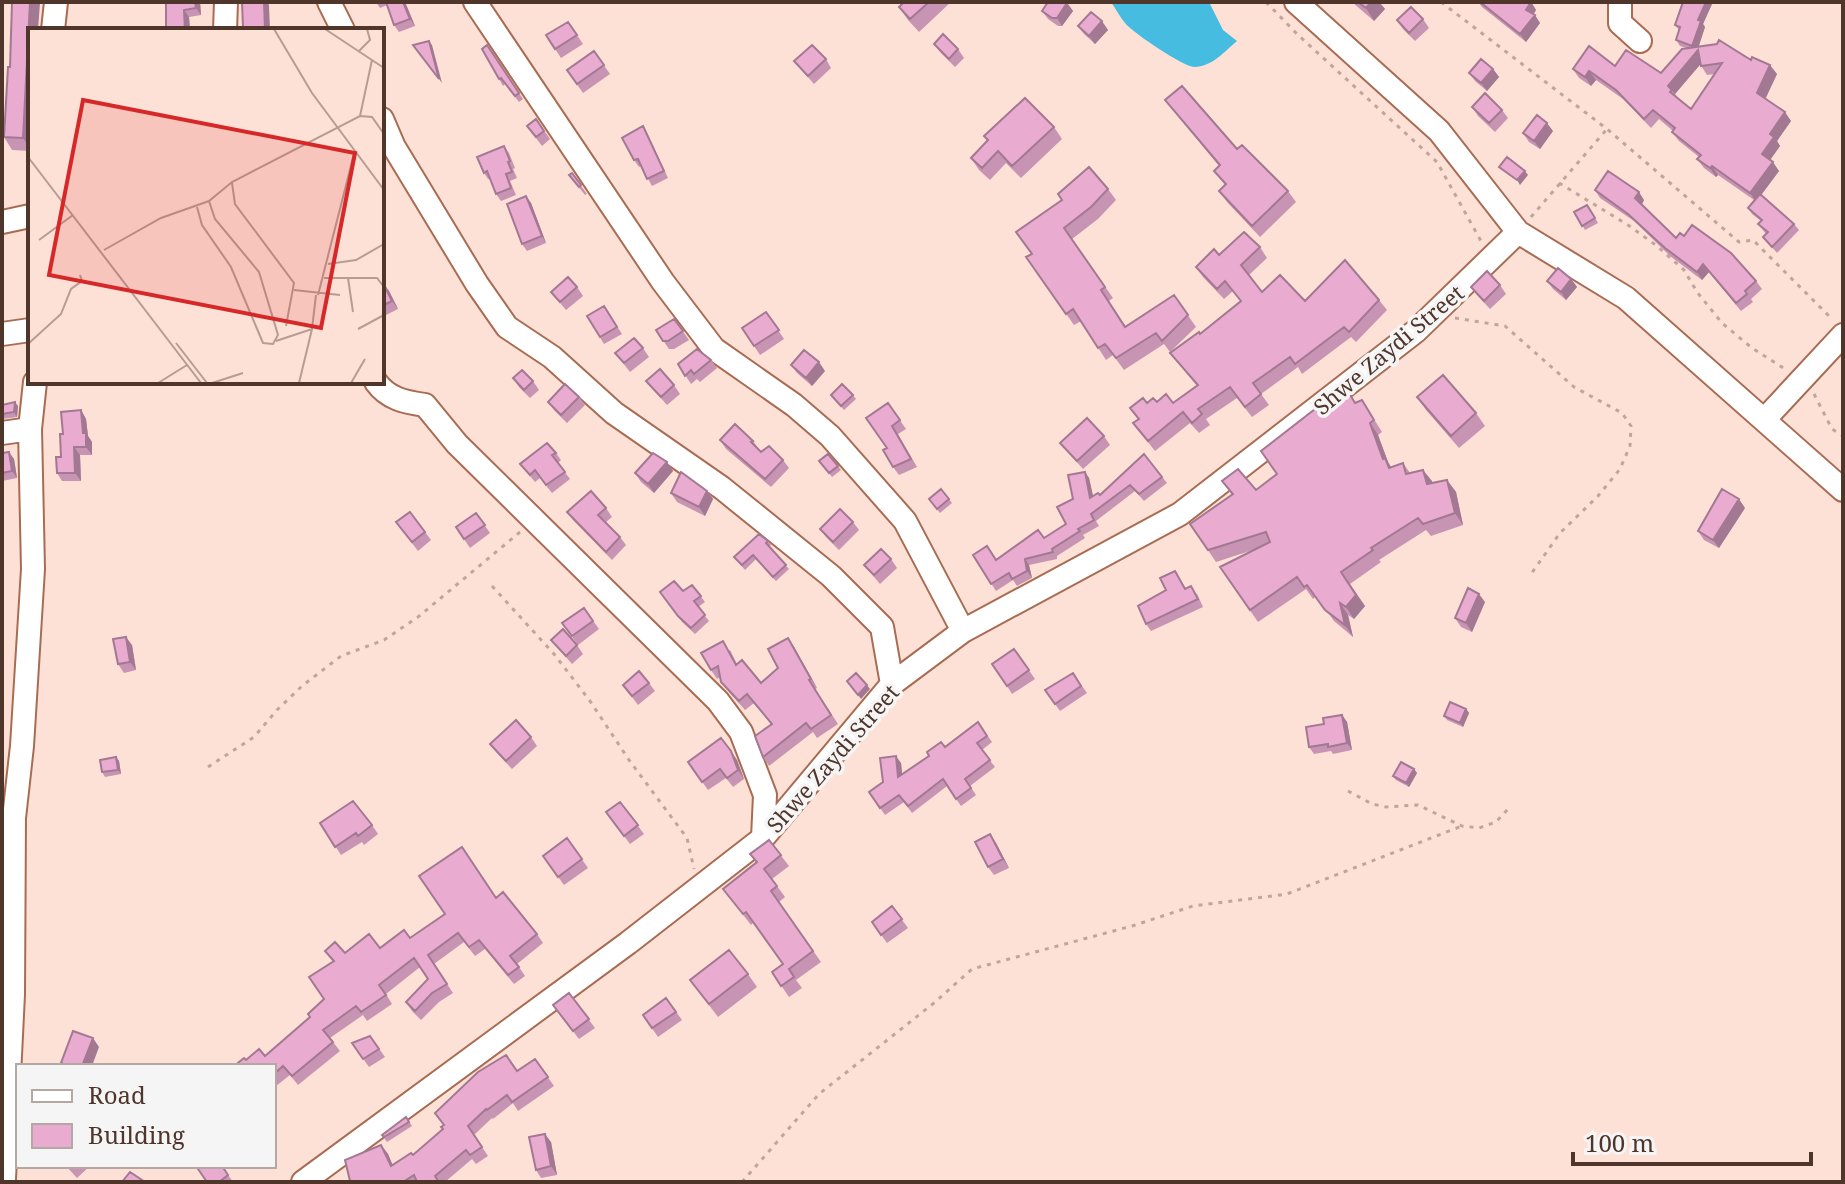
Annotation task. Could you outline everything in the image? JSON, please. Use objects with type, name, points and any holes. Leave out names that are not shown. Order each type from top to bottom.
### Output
[{"type":"street","points":[[53,28],[56,2]]},
{"type":"street","points":[[225,28],[226,2]]},
{"type":"street","points":[[329,2],[342,28]]},
{"type":"street","points":[[475,2],[663,282],[714,349],[794,405],[839,446],[905,521],[963,631]]},
{"type":"street","points":[[1296,2],[1439,131],[1518,232],[1626,298],[1843,490]]},
{"type":"street","points":[[1620,2],[1620,23],[1640,41]]},
{"type":"street","points":[[384,124],[394,147],[477,284],[507,327],[552,357],[614,413],[722,488],[831,576],[882,627],[892,684]]},
{"type":"street","points":[[2,222],[28,216]]},
{"type":"street","name":"Shwe Zaydi Street","points":[[303,1182],[628,943],[763,838],[892,684],[963,631],[1180,514],[1416,331],[1518,232]]},
{"type":"street","points":[[1764,420],[1837,327]]},
{"type":"street","points":[[2,334],[28,330]]},
{"type":"street","points":[[4,1180],[13,994],[14,818],[22,746],[33,569],[30,429],[35,384]]},
{"type":"street","points":[[377,384],[383,392],[402,401],[425,405],[457,444],[718,701],[741,732],[765,795],[763,838]]},
{"type":"street","points":[[2,433],[30,429]]},
{"type":"path","points":[[1266,2],[1437,162],[1490,258]]},
{"type":"path","points":[[1441,2],[1607,129],[1739,242],[1753,240],[1837,327]]},
{"type":"path","points":[[1518,232],[1607,129]]},
{"type":"path","points":[[1559,183],[1657,246],[1684,270],[1722,323],[1752,348],[1789,372]]},
{"type":"path","points":[[1433,315],[1505,326],[1574,387],[1622,413],[1631,426],[1630,446],[1620,469],[1598,496],[1560,533],[1531,574]]},
{"type":"path","points":[[1812,390],[1832,429],[1843,436]]},
{"type":"path","points":[[208,767],[254,737],[302,686],[341,656],[384,640],[418,617],[535,519]]},
{"type":"path","points":[[492,586],[554,654],[687,838],[699,888]]},
{"type":"path","points":[[1348,791],[1372,804],[1386,807],[1418,805],[1462,826],[1479,828],[1496,822],[1508,809]]},
{"type":"path","points":[[742,1182],[819,1094],[972,969],[1132,926],[1193,906],[1287,894],[1462,826]]},
{"type":"water","points":[[1111,2],[1209,2],[1223,30],[1237,41],[1207,64],[1188,66],[1130,28]]},
{"type":"building","points":[[12,2],[30,2],[23,138],[4,137]]},
{"type":"building","points":[[166,2],[195,2],[196,8],[184,10],[185,28],[166,28]]},
{"type":"building","points":[[242,2],[264,2],[265,28],[243,27]]},
{"type":"building","points":[[386,2],[403,2],[410,19],[394,25]]},
{"type":"building","points":[[904,2],[929,2],[910,19],[899,7]]},
{"type":"building","points":[[1048,2],[1067,3],[1057,18],[1052,18],[1042,11]]},
{"type":"building","points":[[1480,2],[1531,2],[1526,10],[1535,15],[1520,34]]},
{"type":"building","points":[[1683,2],[1706,2],[1692,46],[1676,40],[1680,27],[1675,25]]},
{"type":"building","points":[[1411,7],[1423,19],[1409,33],[1397,20]]},
{"type":"building","points":[[1091,12],[1102,21],[1089,36],[1078,26]]},
{"type":"building","points":[[568,22],[577,35],[555,49],[546,35]]},
{"type":"building","points":[[943,34],[958,49],[949,59],[934,44]]},
{"type":"building","points":[[1719,40],[1751,60],[1752,57],[1770,65],[1757,93],[1785,112],[1770,134],[1774,137],[1762,154],[1773,162],[1750,193],[1697,159],[1701,155],[1672,132],[1675,128],[1653,110],[1644,119],[1616,90],[1589,71],[1585,77],[1573,69],[1589,46],[1615,66],[1626,50],[1661,73],[1682,49],[1717,44]],"holes":[[[1698,50],[1701,66],[1722,63],[1691,109],[1670,92],[1672,90],[1668,86]]]},
{"type":"building","points":[[429,41],[439,79],[413,45]]},
{"type":"building","points":[[487,45],[519,93],[515,96],[499,79],[482,49]]},
{"type":"building","points":[[812,45],[826,59],[808,76],[794,61]]},
{"type":"building","points":[[594,51],[604,65],[577,84],[567,70]]},
{"type":"building","points":[[1481,59],[1493,69],[1481,83],[1469,73]]},
{"type":"building","points":[[1182,86],[1237,149],[1242,145],[1288,191],[1252,226],[1219,191],[1226,184],[1214,171],[1220,165],[1165,100]]},
{"type":"building","points":[[1485,93],[1502,110],[1489,123],[1472,107]]},
{"type":"building","points":[[1025,98],[1054,127],[1012,166],[998,151],[982,168],[971,158],[988,140],[984,136]]},
{"type":"building","points":[[1537,115],[1547,123],[1534,141],[1523,133]]},
{"type":"building","points":[[536,119],[544,131],[536,137],[527,126]]},
{"type":"building","points":[[643,126],[664,171],[647,179],[638,159],[634,160],[622,138]]},
{"type":"building","points":[[504,146],[512,172],[506,174],[511,188],[496,194],[487,171],[484,173],[477,157]]},
{"type":"building","points":[[1507,157],[1525,171],[1517,180],[1499,167]]},
{"type":"building","points":[[1089,167],[1108,189],[1064,228],[1105,287],[1101,290],[1125,327],[1174,295],[1188,315],[1162,341],[1156,333],[1116,358],[1105,344],[1098,348],[1073,309],[1066,314],[1026,257],[1032,254],[1016,232],[1062,200],[1058,194]]},
{"type":"building","points":[[1608,171],[1639,192],[1635,198],[1676,238],[1680,233],[1684,236],[1692,225],[1731,253],[1756,281],[1745,291],[1747,294],[1736,303],[1703,264],[1697,272],[1595,190]]},
{"type":"building","points":[[572,173],[581,185],[579,187],[569,175]]},
{"type":"building","points":[[1760,194],[1794,224],[1772,247],[1763,237],[1768,232],[1758,224],[1762,220],[1748,208]]},
{"type":"building","points":[[526,196],[542,236],[522,244],[507,204]]},
{"type":"building","points":[[1587,205],[1595,218],[1582,226],[1574,212]]},
{"type":"building","points":[[1244,232],[1260,247],[1241,265],[1262,292],[1280,275],[1305,301],[1345,260],[1379,300],[1349,332],[1344,327],[1295,364],[1290,357],[1253,383],[1261,394],[1245,407],[1230,387],[1198,409],[1202,414],[1192,423],[1183,412],[1148,441],[1133,423],[1139,419],[1130,408],[1143,398],[1147,403],[1153,398],[1157,402],[1166,394],[1173,403],[1198,385],[1170,353],[1241,301],[1225,281],[1217,289],[1196,267],[1214,249],[1219,255]]},
{"type":"building","points":[[1558,268],[1571,279],[1561,292],[1547,281]]},
{"type":"building","points":[[1487,271],[1500,285],[1484,301],[1471,287]]},
{"type":"building","points":[[568,277],[577,287],[560,302],[551,292]]},
{"type":"building","points":[[384,285],[392,301],[384,305]]},
{"type":"building","points":[[604,306],[617,327],[600,337],[587,316]]},
{"type":"building","points":[[766,312],[779,330],[754,346],[742,328]]},
{"type":"building","points":[[674,319],[683,331],[663,341],[656,330]]},
{"type":"building","points":[[634,338],[643,348],[624,363],[615,353]]},
{"type":"building","points":[[697,349],[711,360],[694,374],[691,370],[685,376],[678,364]]},
{"type":"building","points":[[804,350],[819,362],[806,378],[791,365]]},
{"type":"building","points":[[660,369],[674,385],[661,397],[646,381]]},
{"type":"building","points":[[522,370],[533,381],[524,390],[513,378]]},
{"type":"building","points":[[1443,375],[1476,413],[1451,436],[1417,397]]},
{"type":"building","points":[[565,384],[579,397],[561,415],[548,402]]},
{"type":"building","points":[[842,384],[853,395],[841,406],[831,395]]},
{"type":"building","points":[[1349,393],[1355,403],[1362,400],[1374,420],[1370,423],[1389,468],[1403,463],[1406,474],[1423,470],[1427,484],[1447,480],[1455,513],[1423,524],[1418,518],[1371,548],[1373,550],[1341,572],[1356,595],[1346,607],[1340,603],[1345,625],[1325,610],[1307,585],[1304,587],[1297,577],[1250,610],[1220,567],[1270,542],[1266,532],[1208,550],[1190,524],[1233,494],[1222,481],[1238,469],[1256,490],[1277,474],[1261,451],[1324,402],[1326,406]]},
{"type":"building","points":[[15,402],[14,412],[2,414],[2,405]]},
{"type":"building","points":[[888,403],[900,420],[892,426],[911,459],[893,467],[883,450],[887,448],[866,418]]},
{"type":"building","points":[[81,410],[86,447],[74,447],[75,473],[57,473],[56,457],[61,457],[60,434],[63,434],[61,412]]},
{"type":"building","points":[[1087,418],[1104,436],[1077,461],[1060,443]]},
{"type":"building","points":[[735,424],[761,452],[769,446],[783,460],[765,479],[720,440]]},
{"type":"building","points":[[547,443],[565,472],[546,485],[535,470],[530,475],[520,464]]},
{"type":"building","points":[[9,452],[12,471],[2,473],[2,453]]},
{"type":"building","points":[[653,453],[667,462],[648,484],[635,473]]},
{"type":"building","points":[[828,454],[838,466],[829,473],[819,461]]},
{"type":"building","points":[[1144,454],[1162,477],[1139,494],[1130,485],[1091,514],[1094,520],[1052,549],[1053,552],[1025,559],[1027,571],[1012,579],[1009,573],[991,584],[973,555],[987,546],[996,560],[1038,530],[1044,538],[1066,524],[1057,507],[1073,499],[1068,475],[1085,472],[1090,498],[1098,493],[1100,495]]},
{"type":"building","points":[[681,472],[707,491],[699,507],[671,493]]},
{"type":"building","points":[[941,489],[949,499],[937,509],[929,499]]},
{"type":"building","points":[[1722,489],[1739,499],[1713,540],[1698,531]]},
{"type":"building","points":[[591,491],[606,508],[598,515],[620,537],[606,552],[567,512]]},
{"type":"building","points":[[840,509],[853,522],[833,542],[820,529]]},
{"type":"building","points":[[410,512],[425,532],[412,542],[396,522]]},
{"type":"building","points":[[476,513],[485,525],[464,539],[456,527]]},
{"type":"building","points":[[759,534],[786,565],[773,577],[753,555],[742,565],[734,557]]},
{"type":"building","points":[[881,549],[891,559],[874,575],[864,565]]},
{"type":"building","points":[[1175,571],[1185,589],[1191,586],[1198,599],[1146,624],[1138,606],[1166,590],[1160,578]]},
{"type":"building","points":[[674,581],[683,591],[692,585],[701,596],[694,601],[705,615],[691,628],[660,592]]},
{"type":"building","points":[[1468,588],[1479,594],[1466,623],[1455,618]]},
{"type":"building","points":[[584,608],[593,621],[572,636],[562,623]]},
{"type":"building","points":[[563,629],[577,645],[566,656],[551,640]]},
{"type":"building","points":[[126,637],[130,662],[118,664],[113,639]]},
{"type":"building","points":[[788,638],[831,715],[811,729],[806,723],[763,757],[755,736],[772,724],[747,694],[739,701],[721,682],[718,666],[711,670],[701,653],[723,641],[736,665],[742,660],[761,683],[778,668],[768,649]]},
{"type":"building","points":[[1014,649],[1029,670],[1007,686],[992,664]]},
{"type":"building","points":[[639,671],[649,683],[632,696],[623,685]]},
{"type":"building","points":[[856,673],[867,685],[858,695],[847,681]]},
{"type":"building","points":[[1073,673],[1081,686],[1055,704],[1045,690]]},
{"type":"building","points":[[1450,702],[1466,709],[1460,723],[1444,716]]},
{"type":"building","points":[[1342,715],[1347,743],[1309,747],[1306,727],[1324,724],[1323,718]]},
{"type":"building","points":[[516,720],[531,737],[506,761],[490,744]]},
{"type":"building","points":[[978,722],[987,736],[977,743],[990,760],[965,779],[971,788],[956,799],[943,779],[908,806],[899,795],[880,808],[869,792],[883,782],[880,758],[896,756],[898,777],[929,756],[927,752],[941,742],[945,747]]},
{"type":"building","points":[[721,738],[731,751],[738,770],[727,778],[720,769],[702,782],[688,762]]},
{"type":"building","points":[[116,757],[118,770],[102,772],[100,760]]},
{"type":"building","points":[[1401,762],[1414,769],[1406,783],[1393,776]]},
{"type":"building","points":[[353,801],[372,825],[335,847],[320,823]]},
{"type":"building","points":[[620,802],[638,825],[624,836],[606,812]]},
{"type":"building","points":[[990,834],[1003,859],[988,867],[975,842]]},
{"type":"building","points":[[567,838],[582,859],[558,877],[543,856]]},
{"type":"building","points":[[769,840],[781,855],[764,869],[777,886],[771,891],[813,951],[789,969],[794,977],[781,986],[772,972],[783,964],[746,912],[743,914],[723,889],[757,862],[750,854]]},
{"type":"building","points":[[462,847],[496,898],[503,892],[537,934],[510,956],[519,967],[508,975],[479,940],[469,947],[458,933],[428,955],[447,984],[432,993],[415,1011],[406,1002],[428,979],[414,958],[379,985],[386,995],[361,1012],[356,1006],[323,1030],[333,1042],[292,1076],[283,1066],[276,1072],[276,1064],[236,1064],[259,1049],[265,1056],[310,1017],[308,1014],[324,999],[309,977],[334,961],[325,951],[335,942],[345,953],[369,934],[380,948],[404,930],[410,938],[445,914],[419,876]]},
{"type":"building","points":[[892,906],[902,919],[881,935],[872,922]]},
{"type":"building","points":[[729,950],[748,974],[709,1004],[690,980]]},
{"type":"building","points":[[569,993],[589,1019],[573,1031],[553,1005]]},
{"type":"building","points":[[666,998],[676,1012],[652,1028],[643,1015]]},
{"type":"building","points":[[73,1031],[93,1038],[83,1064],[61,1063]]},
{"type":"building","points":[[370,1036],[379,1049],[363,1059],[352,1043]]},
{"type":"building","points":[[506,1055],[517,1071],[535,1059],[548,1077],[512,1102],[507,1095],[468,1126],[482,1147],[470,1155],[466,1150],[435,1176],[436,1182],[417,1182],[414,1175],[403,1182],[349,1182],[345,1160],[381,1145],[391,1166],[411,1153],[413,1155],[443,1129],[441,1127],[444,1125],[435,1113],[478,1072]]},
{"type":"building","points":[[406,1117],[409,1122],[384,1137],[382,1135]]},
{"type":"building","points":[[545,1134],[551,1166],[536,1170],[529,1137]]},
{"type":"building","points":[[197,1168],[223,1168],[228,1175],[219,1182],[207,1182]]},
{"type":"building","points":[[130,1172],[145,1182],[122,1182]]}]
